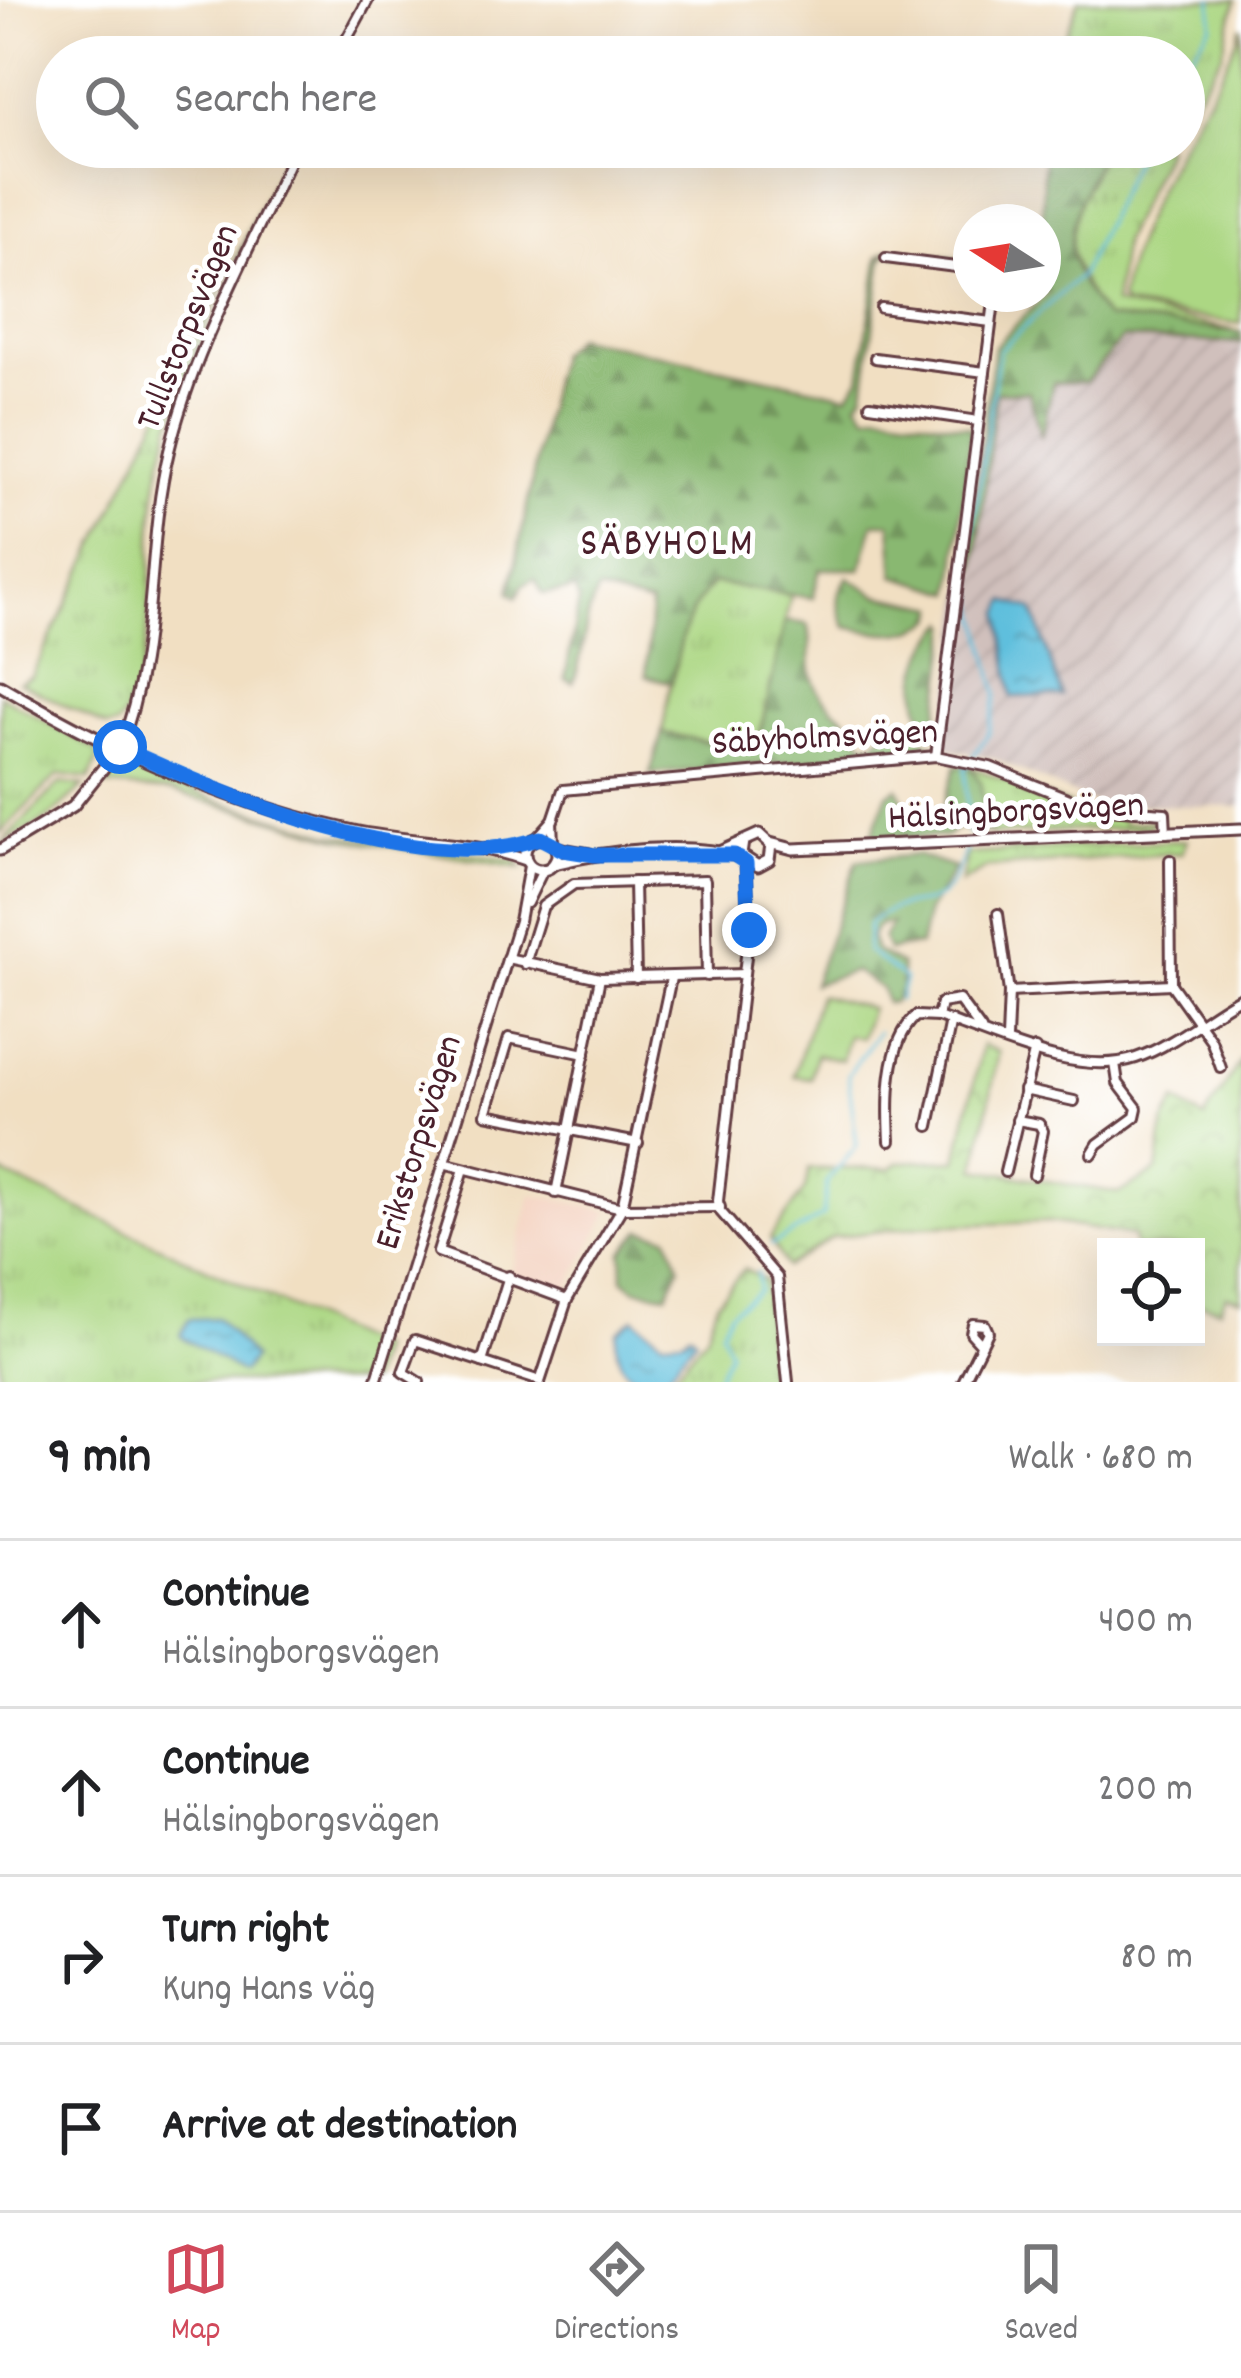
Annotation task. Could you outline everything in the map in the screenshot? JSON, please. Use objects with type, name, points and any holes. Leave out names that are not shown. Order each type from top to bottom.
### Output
[{"type":"main road","points":[[0,685],[195,781],[313,821],[488,851],[548,867],[595,855],[721,851],[742,842],[744,860]]},
{"type":"main road","points":[[0,850],[73,806],[120,747]]},
{"type":"main road","name":"Hälsingborgsvägen","points":[[742,842],[757,834],[794,849],[940,846],[1241,830]]},
{"type":"main road","points":[[488,851],[532,841],[595,855]]},
{"type":"main road","points":[[527,863],[532,841]]},
{"type":"main road","points":[[721,851],[744,860],[767,861],[770,842]]},
{"type":"main road","points":[[548,867],[555,845]]},
{"type":"main road","name":"Hälsingborgsvägen","points":[[767,861],[794,849]]},
{"type":"street","points":[[348,36],[368,0]]},
{"type":"street","name":"Tullstorpsvägen","points":[[120,747],[146,655],[162,481],[178,415],[287,168]]},
{"type":"street","points":[[886,258],[953,266]]},
{"type":"street","points":[[881,308],[992,322]]},
{"type":"street","points":[[935,756],[993,312]]},
{"type":"street","points":[[875,358],[985,372]]},
{"type":"street","points":[[870,405],[978,422]]},
{"type":"street","name":"Säbyholmsvägen","points":[[532,841],[553,820],[563,790],[935,756],[990,767],[1092,808],[1165,813],[1166,834]]},
{"type":"street","points":[[553,820],[555,845]]},
{"type":"street","points":[[744,860],[751,896],[720,1208],[777,1276],[788,1382]]},
{"type":"street","points":[[1170,860],[1171,984],[1220,1058],[1220,1068]]},
{"type":"street","points":[[751,896],[767,861]]},
{"type":"street","name":"Erikstorpsvägen","points":[[376,1382],[519,921],[527,863]]},
{"type":"street","name":"Erikstorpsvägen","points":[[519,921],[548,867]]},
{"type":"street","points":[[525,964],[549,901],[579,883],[705,880],[707,976]]},
{"type":"street","points":[[634,882],[636,978]]},
{"type":"street","points":[[998,914],[1009,992],[1007,1039]]},
{"type":"street","points":[[507,958],[600,978],[744,974]]},
{"type":"street","points":[[556,1192],[600,978]]},
{"type":"street","points":[[419,1382],[403,1372],[415,1340],[540,1382],[567,1300],[622,1208],[670,978]]},
{"type":"street","points":[[1009,992],[1171,984]]},
{"type":"street","points":[[890,1141],[892,1078],[903,1032],[916,1016],[938,1017],[1035,1049],[1115,1063],[1139,1057],[1241,997]]},
{"type":"street","points":[[938,1017],[943,1001],[956,998],[981,1030]]},
{"type":"street","points":[[928,1126],[951,1022]]},
{"type":"street","points":[[585,1054],[508,1038],[483,1109],[638,1143]]},
{"type":"street","points":[[1005,1172],[1035,1049]]},
{"type":"street","points":[[1093,1154],[1098,1144],[1135,1117],[1137,1108],[1118,1083],[1115,1063]]},
{"type":"street","points":[[1024,1090],[1075,1101]]},
{"type":"street","points":[[1017,1120],[1039,1124],[1043,1131],[1034,1175]]},
{"type":"street","points":[[443,1163],[622,1208],[720,1208]]},
{"type":"street","points":[[464,1169],[438,1252],[567,1300]]},
{"type":"street","points":[[482,1362],[509,1276]]},
{"type":"street","points":[[963,1382],[981,1344]]},
{"type":"shaded area","points":[[1121,337],[1241,340],[1241,807],[1096,804],[995,759],[948,749],[944,736],[990,376]]},
{"type":"shaded area","points":[[531,1194],[610,1211],[564,1295],[511,1274]]},
{"type":"green space","points":[[1079,0],[1236,0],[1222,55],[1205,82],[1205,36],[1065,36]]},
{"type":"green space","points":[[1241,26],[1241,324],[1126,306],[1120,300],[1132,254],[1169,168],[1205,168],[1205,102]]},
{"type":"green space","points":[[279,168],[193,359],[165,447],[153,518],[145,647],[130,705],[117,726],[107,727],[19,682],[32,676]]},
{"type":"green space","points":[[1043,168],[1095,168],[1071,240],[1079,277],[1106,318],[1241,332],[1241,343],[1122,338],[1086,382],[1053,383],[1041,438],[1029,392],[996,392],[976,568],[966,572],[994,347],[1028,312],[1061,312],[1061,204],[1043,204]]},
{"type":"green space","points":[[1060,168],[1157,168],[1123,240],[1114,304],[1241,332],[1106,318],[1081,279],[1065,218]]},
{"type":"green space","points":[[888,250],[953,258],[953,262],[889,253],[883,257],[864,392],[858,402],[867,415],[879,412],[971,427],[953,593],[895,576],[891,523],[874,523],[861,569],[820,569],[813,598],[713,583],[689,618],[672,683],[646,676],[651,605],[598,591],[573,683],[565,679],[579,601],[575,590],[543,594],[535,579],[523,585],[517,597],[510,592],[557,355],[576,337],[848,395],[860,378],[879,256]]},
{"type":"green space","points":[[848,577],[877,595],[938,607],[935,619],[903,632],[846,627],[838,601]]},
{"type":"green space","points":[[713,583],[791,595],[756,751],[662,733],[682,634]]},
{"type":"green space","points":[[785,621],[808,624],[818,691],[863,742],[874,744],[891,727],[903,725],[932,745],[918,751],[650,774],[662,733],[756,751]]},
{"type":"green space","points":[[948,622],[935,736],[920,707],[918,677],[929,647]]},
{"type":"green space","points":[[0,695],[96,750],[98,759],[89,779],[58,775],[0,833]]},
{"type":"green space","points":[[956,765],[971,767],[980,782],[989,833],[957,828],[946,837],[871,837],[888,794],[898,788],[904,802],[942,810]]},
{"type":"green space","points":[[131,766],[219,801],[328,833],[516,861],[522,868],[338,838],[171,791],[107,786],[113,774]]},
{"type":"green space","points":[[971,767],[1085,811],[1122,817],[1123,823],[1158,821],[1148,827],[991,835]]},
{"type":"green space","points":[[60,783],[84,786],[47,819],[0,844]]},
{"type":"green space","points":[[1187,840],[1182,853],[987,868],[961,883],[967,854]]},
{"type":"green space","points":[[916,855],[955,868],[928,911],[920,945],[888,950],[883,938],[892,923],[879,925],[871,937],[876,951],[901,965],[902,987],[894,1002],[886,1003],[882,989],[855,971],[813,984],[857,861]]},
{"type":"green space","points":[[819,995],[871,1008],[861,1038],[848,1035],[842,1060],[816,1054],[811,1078],[794,1076]]},
{"type":"green space","points":[[982,1045],[999,1052],[976,1169],[1119,1193],[1157,1171],[1164,1123],[1176,1101],[1204,1119],[1241,1060],[1241,1299],[1226,1295],[1220,1309],[1205,1305],[1205,1238],[1133,1238],[1050,1222],[922,1226],[833,1237],[786,1267],[770,1238],[805,1189],[809,1169],[892,1168],[898,1162],[957,1160]]},
{"type":"green space","points":[[0,1172],[379,1349],[370,1382],[0,1382]]},
{"type":"green space","points":[[641,1230],[668,1236],[680,1267],[667,1294],[635,1289],[623,1279],[622,1253]]},
{"type":"green space","points":[[744,1269],[765,1280],[769,1382],[668,1382],[706,1335],[717,1302]]},
{"type":"water","points":[[1006,601],[1033,609],[1062,696],[1012,697],[1001,614]]},
{"type":"water","points":[[217,1318],[253,1358],[242,1373],[180,1336],[189,1319]]},
{"type":"water","points":[[634,1318],[662,1340],[683,1339],[690,1332],[696,1338],[662,1380],[640,1378],[621,1362],[617,1332]]},
{"type":"waterway","points":[[1204,36],[1212,25],[1212,0]]},
{"type":"waterway","points":[[969,835],[965,768],[989,733],[997,694],[968,566],[999,350],[1081,275],[1130,168]]},
{"type":"waterway","points":[[899,1000],[905,979],[867,951],[869,924],[886,912],[937,898],[957,872],[967,845]]},
{"type":"waterway","points":[[771,1245],[823,1216],[827,1181],[857,1146],[848,1075],[878,1032]]},
{"type":"waterway","points":[[715,1382],[729,1351],[721,1331],[730,1312],[759,1290],[757,1272]]},
{"type":"district","name":"SÄBYHOLM","points":[[668,546]]},
{"type":"route","points":[[120,747],[179,775],[313,821],[433,846],[488,851],[540,838],[556,848],[595,855],[721,851],[742,857],[751,896],[749,930]]}]
